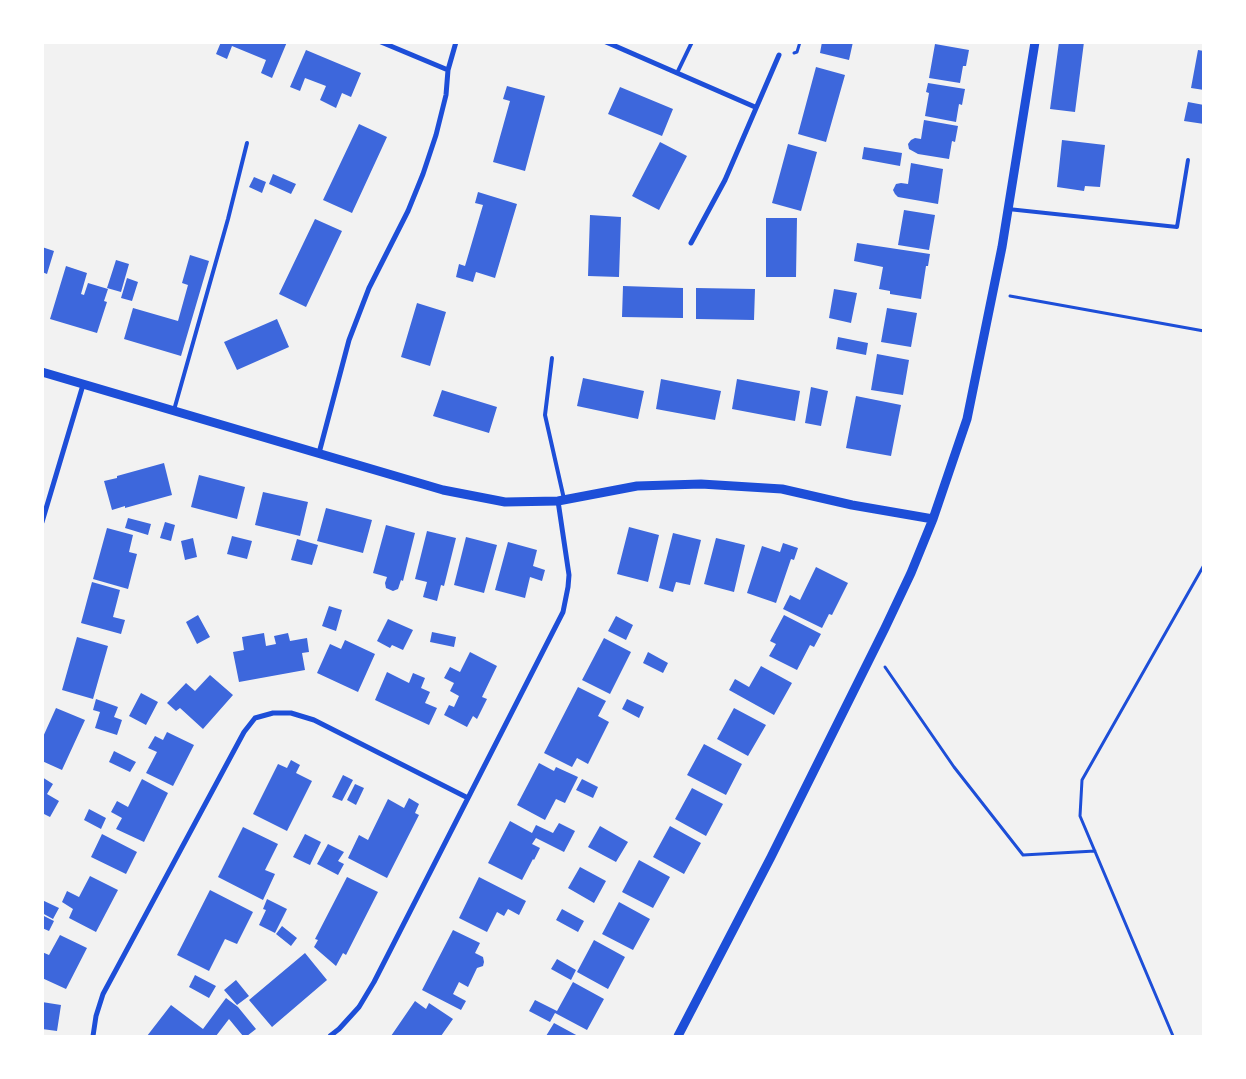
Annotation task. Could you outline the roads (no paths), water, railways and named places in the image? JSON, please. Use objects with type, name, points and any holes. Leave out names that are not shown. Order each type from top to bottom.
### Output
[{"type":"street","points":[[381,42],[448,70]]},
{"type":"street","points":[[319,453],[353,332],[369,288],[408,211],[426,166],[446,95],[448,70],[456,42]]},
{"type":"street","points":[[606,42],[755,107]]},
{"type":"street","points":[[678,1036],[771,857],[874,650],[911,572],[933,519],[967,419],[1008,209],[1034,42]]},
{"type":"street","points":[[691,243],[725,180],[779,55]]},
{"type":"street","points":[[42,372],[443,490],[505,502],[561,500],[637,486],[701,484],[782,489],[852,505],[933,519]]},
{"type":"street","points":[[42,522],[83,385]]},
{"type":"street","points":[[330,1036],[359,1007],[374,982],[563,612],[569,575],[561,500]]},
{"type":"street","points":[[93,1036],[96,1016],[103,994],[244,732],[255,718],[273,713],[291,713],[314,720],[468,798]]},
{"type":"lane","points":[[677,74],[692,42]]},
{"type":"lane","points":[[174,410],[228,219],[246,143]]},
{"type":"lane","points":[[1008,209],[1177,227],[1188,160]]},
{"type":"lane","points":[[552,358],[545,415],[561,500]]}]
